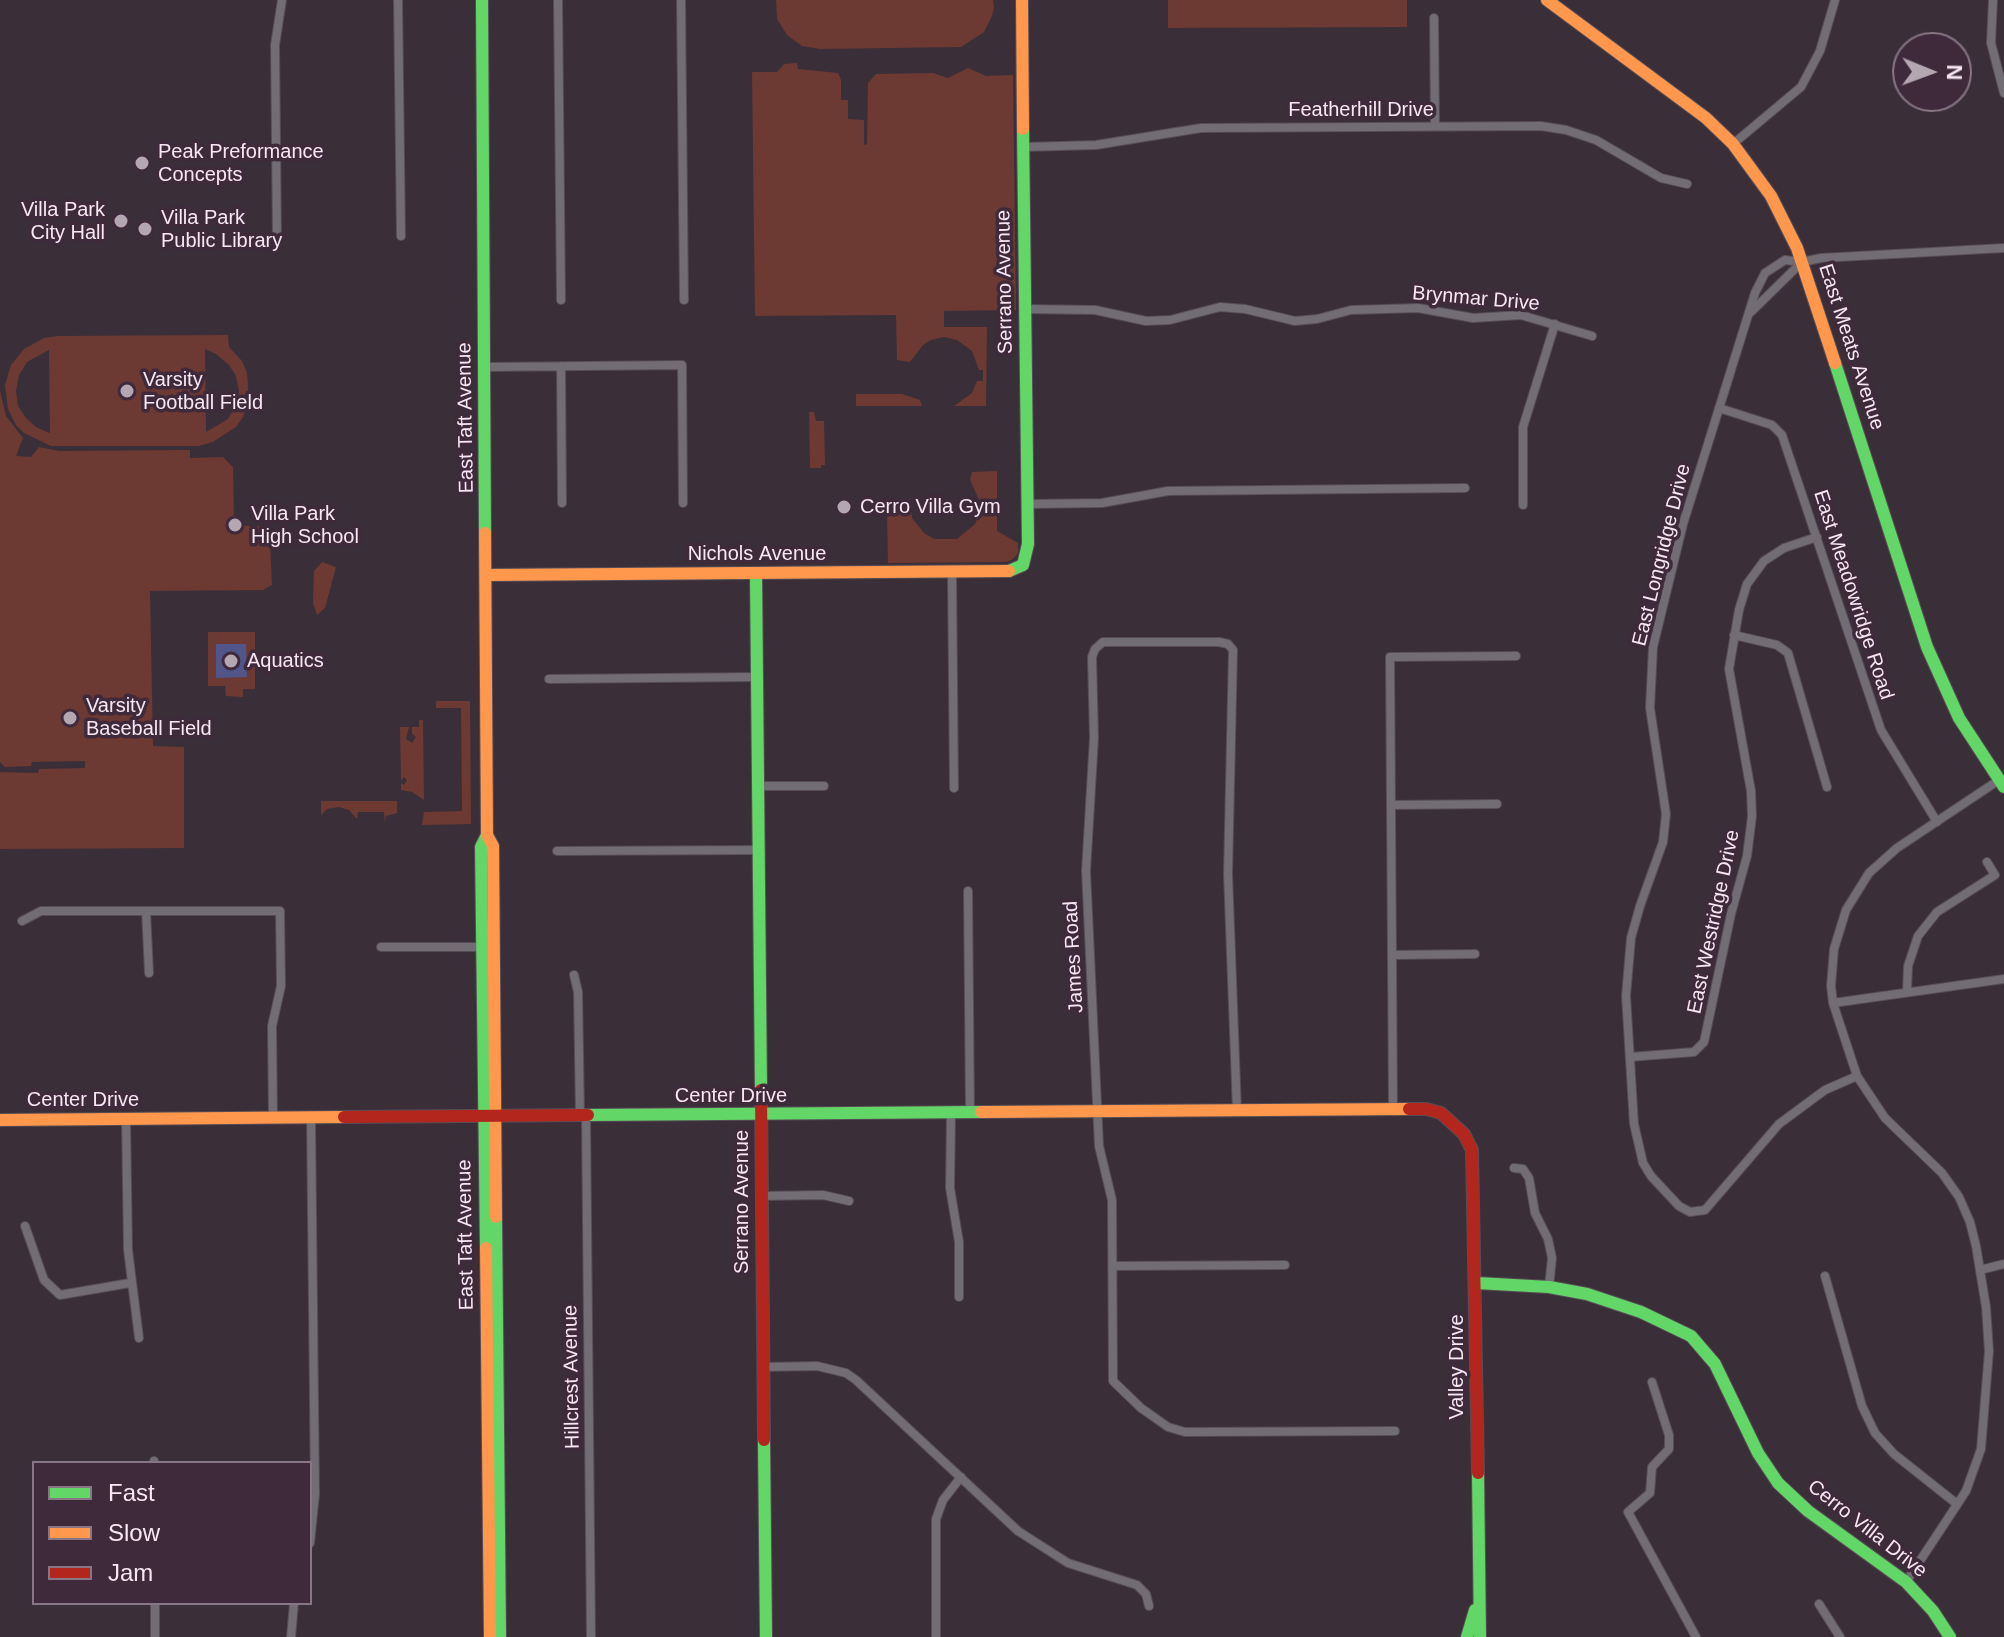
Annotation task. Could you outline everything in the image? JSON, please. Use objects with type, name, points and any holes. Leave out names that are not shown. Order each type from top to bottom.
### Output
[{"type":"street","points":[[277,240],[275,45],[282,0]]},
{"type":"street","points":[[398,0],[401,236]]},
{"type":"street","name":"East Taft Avenue","points":[[482,0],[487,835],[493,846],[488,947],[493,1452],[490,1637]]},
{"type":"street","points":[[558,0],[561,300]]},
{"type":"street","points":[[681,0],[684,300]]},
{"type":"street","name":"Serrano Avenue","points":[[1022,0],[1028,504],[1025,563]]},
{"type":"street","name":"East Meats Avenue","points":[[1547,0],[1706,118],[1733,144],[1771,196],[1802,262],[1927,647],[1959,718],[2001,783]]},
{"type":"street","points":[[1733,144],[1801,87],[1820,51],[1835,0]]},
{"type":"street","points":[[1993,0],[1991,43],[2004,93]]},
{"type":"street","points":[[1434,18],[1435,126]]},
{"type":"street","name":"Featherhill Drive","points":[[1024,147],[1096,145],[1201,128],[1530,126],[1566,130],[1608,145],[1661,178],[1687,184]]},
{"type":"street","points":[[1802,262],[1821,258],[2004,248]]},
{"type":"street","name":"East Longridge Drive","points":[[1802,262],[1785,260],[1765,273],[1755,293],[1683,524],[1653,647],[1651,721],[1666,814],[1663,842],[1631,938],[1626,996],[1634,1124],[1643,1163],[1679,1206],[1694,1212],[1710,1206],[1779,1124],[1825,1090],[1857,1076]]},
{"type":"street","name":"East Longridge Drive","points":[[1750,313],[1802,262]]},
{"type":"street","name":"Brynmar Drive","points":[[1025,309],[1095,310],[1146,321],[1170,320],[1220,307],[1245,309],[1295,321],[1351,310],[1418,308],[1473,318],[1521,315],[1592,336]]},
{"type":"street","points":[[1523,505],[1523,427],[1555,324]]},
{"type":"street","points":[[486,367],[682,365],[683,503]]},
{"type":"street","points":[[561,366],[562,503]]},
{"type":"street","name":"East Meadowridge Road","points":[[1719,408],[1772,425],[1782,435],[1881,730],[1937,822]]},
{"type":"street","points":[[1028,504],[1102,503],[1168,491],[1465,488]]},
{"type":"street","name":"East Westridge Drive","points":[[1630,1057],[1694,1052],[1701,1047],[1706,1035],[1731,914],[1747,856],[1752,816],[1751,791],[1730,680],[1729,661],[1734,635],[1743,596],[1755,571],[1773,554],[1817,537]]},
{"type":"street","name":"Nichols Avenue","points":[[487,575],[952,573],[1010,571],[1025,563]]},
{"type":"street","points":[[952,573],[954,788]]},
{"type":"street","name":"Serrano Avenue","points":[[756,574],[766,1637]]},
{"type":"street","points":[[1734,635],[1777,645],[1788,653],[1827,787]]},
{"type":"street","name":"James Road","points":[[1237,1111],[1228,874],[1235,659],[1231,647],[1219,642],[1111,642],[1097,646],[1092,657],[1094,738],[1086,871],[1100,1154],[1112,1200],[1113,1381],[1141,1408],[1168,1427],[1204,1434],[1395,1431]]},
{"type":"street","points":[[1393,1110],[1390,657],[1516,656]]},
{"type":"street","points":[[549,679],[757,677]]},
{"type":"street","points":[[1906,1582],[1974,1472],[1984,1429],[1989,1351],[1980,1270],[1970,1222],[1959,1197],[1942,1173],[1885,1118],[1857,1076],[1833,1003],[1831,977],[1834,949],[1846,910],[1857,891],[1884,859],[2001,783]]},
{"type":"street","points":[[758,786],[824,786]]},
{"type":"street","points":[[1391,805],[1497,804]]},
{"type":"street","points":[[557,851],[759,850]]},
{"type":"street","points":[[1907,992],[1908,966],[1918,936],[1937,912],[1995,875],[1987,862]]},
{"type":"street","points":[[968,891],[970,1114]]},
{"type":"street","points":[[22,921],[41,911],[280,911],[281,986],[272,1026],[273,1119]]},
{"type":"street","points":[[146,911],[149,973]]},
{"type":"street","points":[[381,947],[488,947]]},
{"type":"street","points":[[1392,955],[1475,954]]},
{"type":"street","name":"Hillcrest Avenue","points":[[574,975],[578,992],[583,1116],[591,1637]]},
{"type":"street","points":[[1833,1003],[2004,979]]},
{"type":"street","name":"Center Drive","points":[[0,1120],[1393,1110],[1434,1111],[1458,1125]]},
{"type":"street","points":[[951,1115],[950,1188],[959,1242],[959,1297]]},
{"type":"street","points":[[311,1119],[315,1494],[312,1523]]},
{"type":"street","points":[[126,1120],[130,1283],[139,1338]]},
{"type":"street","name":"Valley Drive","points":[[1458,1125],[1468,1141],[1473,1158],[1480,1637]]},
{"type":"street","points":[[1514,1168],[1523,1169],[1529,1178],[1535,1213],[1551,1248],[1549,1287]]},
{"type":"street","points":[[762,1196],[823,1195],[849,1201]]},
{"type":"street","points":[[25,1226],[44,1280],[60,1295],[130,1283]]},
{"type":"street","points":[[1980,1270],[2004,1264]]},
{"type":"street","points":[[1113,1266],[1285,1265]]},
{"type":"street","points":[[1825,1276],[1862,1406],[1875,1433],[1894,1454],[1957,1504]]},
{"type":"street","name":"Cerro Villa Drive","points":[[1477,1283],[1549,1287],[1599,1297],[1691,1336],[1715,1364],[1758,1453],[1778,1483],[1808,1511],[1906,1582],[1933,1611],[1950,1637]]},
{"type":"street","points":[[763,1367],[817,1366],[846,1373],[1034,1543],[1068,1563],[1132,1582],[1146,1594],[1149,1606]]},
{"type":"street","points":[[1652,1382],[1669,1435],[1669,1449],[1652,1467],[1650,1493],[1628,1512],[1696,1637]]},
{"type":"street","name":"East Taft Avenue","points":[[493,1452],[500,1637]]},
{"type":"street","points":[[936,1637],[936,1519],[943,1500],[961,1477]]},
{"type":"street","points":[[1819,1604],[1840,1637]]},
{"type":"street","points":[[155,1605],[155,1637]]},
{"type":"street","points":[[291,1637],[294,1605]]},
{"type":"street","points":[[1467,1637],[1479,1606]]},
{"type":"street","name":"Valley Drive","points":[[1479,1606],[1488,1637]]},
{"type":"shaded area","points":[[776,0],[993,0],[994,7],[984,32],[961,47],[820,49],[802,46],[787,35],[777,19]]},
{"type":"shaded area","points":[[1168,0],[1407,0],[1407,27],[1168,28]]},
{"type":"shaded area","points":[[797,63],[798,69],[838,73],[841,100],[848,100],[848,119],[864,120],[864,145],[867,144],[868,83],[876,74],[933,73],[948,78],[968,68],[986,76],[1013,75],[1016,310],[944,311],[944,327],[987,327],[986,406],[954,406],[972,393],[977,381],[983,381],[983,370],[979,370],[972,351],[957,340],[944,337],[931,340],[910,362],[897,360],[896,315],[755,316],[752,72],[777,72],[784,64]]},
{"type":"shaded area","points":[[228,335],[229,347],[242,361],[247,373],[249,399],[243,417],[236,427],[213,442],[198,446],[51,446],[24,433],[16,425],[8,409],[5,385],[11,365],[24,349],[44,338]],"holes":[[[205,349],[229,365],[236,376],[239,391],[228,419],[206,432]],[[49,350],[50,432],[49,433],[26,418],[18,406],[16,391],[19,375],[27,362]]]},
{"type":"shaded area","points":[[0,391],[6,416],[23,438],[16,456],[31,457],[39,447],[59,451],[190,450],[190,458],[223,457],[233,467],[234,519],[246,526],[263,526],[270,541],[272,585],[263,590],[150,591],[153,746],[184,747],[184,848],[0,849],[0,772],[38,773],[39,769],[85,768],[85,761],[32,762],[31,766],[5,767],[0,762]]},
{"type":"shaded area","points":[[856,394],[902,394],[920,400],[922,406],[856,406]]},
{"type":"shaded area","points":[[809,412],[814,412],[816,421],[824,421],[825,465],[821,468],[810,468]]},
{"type":"shaded area","points":[[997,471],[997,531],[1018,543],[1018,553],[1013,559],[1007,562],[888,563],[887,510],[890,507],[897,513],[905,505],[899,499],[906,499],[906,508],[911,508],[912,518],[924,533],[934,539],[957,539],[975,524],[979,513],[980,502],[970,480],[972,472]]},
{"type":"shaded area","points":[[322,562],[336,567],[325,608],[317,615],[313,603],[314,571]]},
{"type":"shaded area","points":[[208,632],[255,632],[255,689],[243,689],[243,697],[226,696],[225,686],[208,686]]},
{"type":"shaded area","points":[[436,701],[470,701],[471,824],[422,825],[424,812],[462,811],[461,708],[436,708]]},
{"type":"shaded area","points":[[419,720],[423,720],[424,800],[412,792],[401,790],[401,783],[404,785],[407,780],[404,777],[401,780],[400,727],[409,727],[406,739],[412,743],[416,737],[412,734],[412,727],[419,727]]},
{"type":"shaded area","points":[[321,801],[397,801],[397,813],[386,816],[385,823],[384,812],[358,812],[357,819],[349,810],[339,807],[327,809],[321,815]]},
{"type":"water","name":"Aquatics","points":[[216,644],[246,644],[247,677],[216,678]]},
{"type":"traffic: fast","points":[[482,0],[485,533]]},
{"type":"traffic: fast","points":[[1009,571],[1023,565],[1028,544],[1023,129]]},
{"type":"traffic: fast","points":[[1835,363],[1927,647],[1959,718],[2004,787]]},
{"type":"traffic: fast","points":[[756,574],[761,1090]]},
{"type":"traffic: fast","points":[[486,1248],[481,847],[487,835]]},
{"type":"traffic: fast","points":[[588,1115],[981,1112]]},
{"type":"traffic: fast","points":[[496,1217],[500,1637]]},
{"type":"traffic: fast","points":[[1477,1283],[1549,1287],[1587,1294],[1641,1312],[1691,1336],[1715,1364],[1758,1453],[1778,1483],[1808,1511],[1906,1582],[1933,1611],[1950,1637]]},
{"type":"traffic: fast","points":[[764,1440],[766,1637]]},
{"type":"traffic: fast","points":[[1478,1473],[1480,1637]]},
{"type":"traffic: fast","points":[[1467,1637],[1475,1610]]},
{"type":"traffic: slow","points":[[1022,0],[1023,129]]},
{"type":"traffic: slow","points":[[1547,0],[1706,118],[1733,144],[1771,196],[1797,248],[1835,363]]},
{"type":"traffic: slow","points":[[485,533],[487,835],[493,846],[496,1217]]},
{"type":"traffic: slow","points":[[487,575],[1009,571]]},
{"type":"traffic: slow","points":[[981,1112],[1409,1109]]},
{"type":"traffic: slow","points":[[0,1120],[344,1117]]},
{"type":"traffic: slow","points":[[486,1248],[490,1637]]},
{"type":"traffic: jam","points":[[761,1090],[764,1440]]},
{"type":"traffic: jam","points":[[1409,1109],[1441,1113],[1464,1134],[1472,1150],[1478,1473]]},
{"type":"traffic: jam","points":[[344,1117],[588,1115]]},
{"type":"place","name":"Peak Preformance Concepts","points":[[142,163]]},
{"type":"place","name":"Villa Park City Hall","points":[[121,221]]},
{"type":"place","name":"Villa Park Public Library","points":[[145,229]]},
{"type":"place","name":"Varsity Football Field","points":[[127,391]]},
{"type":"place","name":"Cerro Villa Gym","points":[[844,507]]},
{"type":"place","name":"Villa Park High School","points":[[235,525]]},
{"type":"place","name":"Aquatics","points":[[231,661]]},
{"type":"place","name":"Varsity Baseball Field","points":[[70,718]]}]
